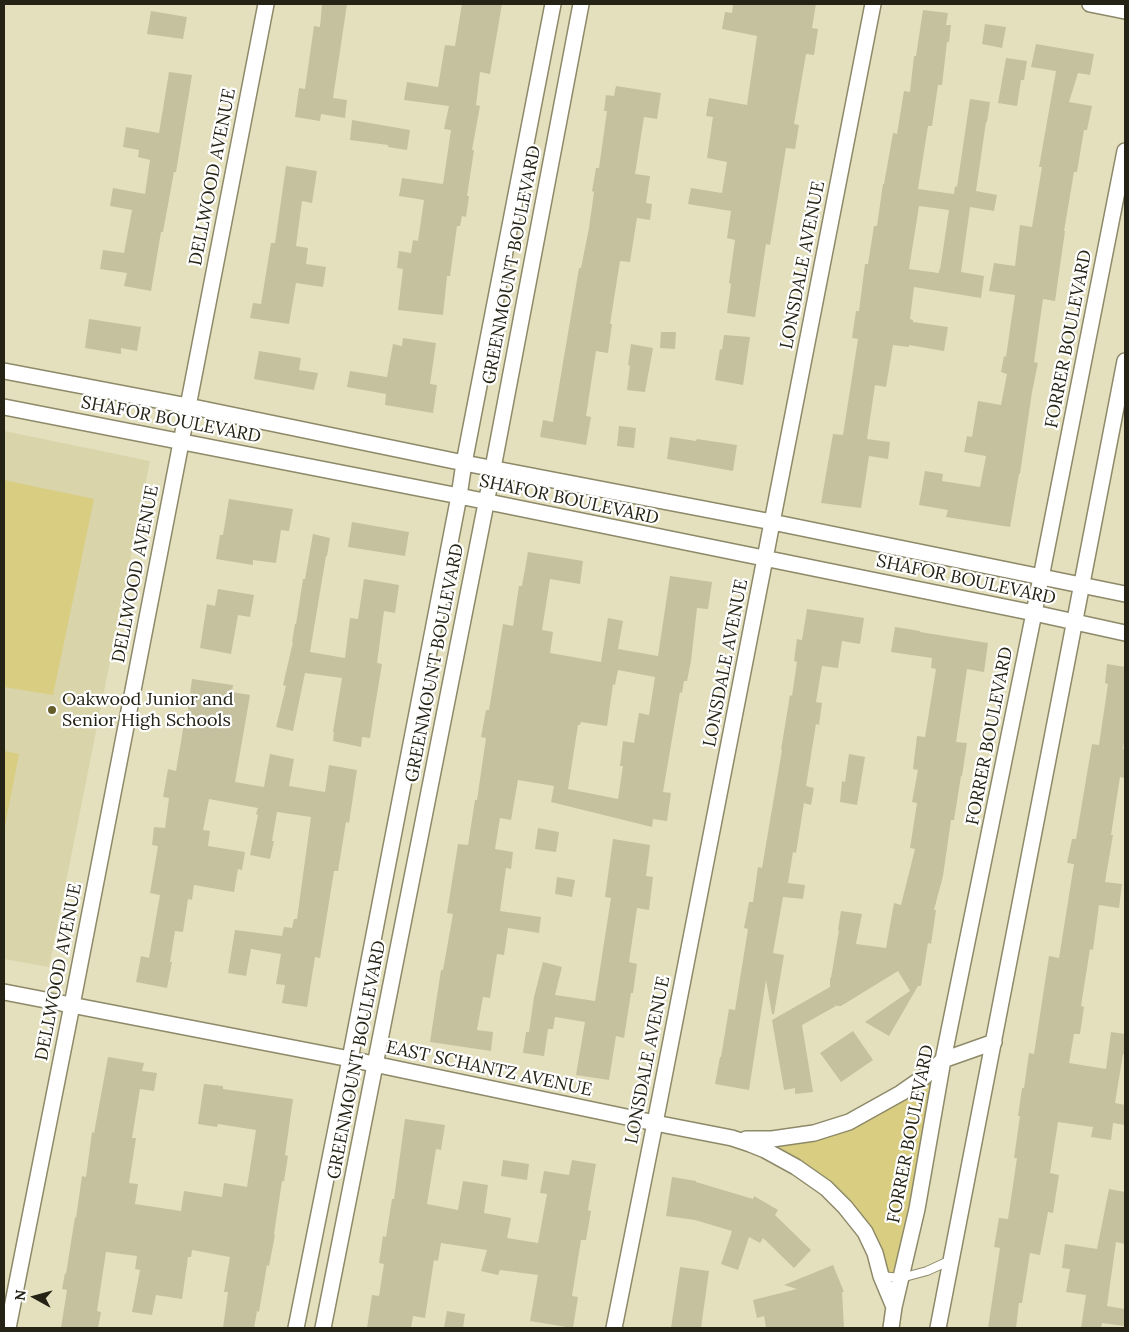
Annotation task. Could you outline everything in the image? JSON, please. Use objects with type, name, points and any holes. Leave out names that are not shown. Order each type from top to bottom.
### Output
[{"type":"street","name":"DELLWOOD AVENUE","points":[[8,1328],[266,4]]},
{"type":"street","name":"GREENMOUNT BOULEVARD","points":[[296,1328],[350,1059],[553,4]]},
{"type":"street","name":"GREENMOUNT BOULEVARD","points":[[323,1328],[493,468],[581,4]]},
{"type":"street","name":"LONSDALE AVENUE","points":[[614,1328],[873,4]]},
{"type":"street","points":[[1090,4],[1125,11]]},
{"type":"street","name":"FORRER BOULEVARD","points":[[891,1328],[894,1307],[917,1209],[943,1060],[1125,151]]},
{"type":"street","points":[[938,1328],[1125,361]]},
{"type":"street","name":"SHAFOR BOULEVARD","points":[[4,371],[188,406],[464,463],[772,522],[1125,594]]},
{"type":"street","name":"SHAFOR BOULEVARD","points":[[4,407],[459,496],[1125,633]]},
{"type":"street","name":"EAST SCHANTZ AVENUE","points":[[4,992],[375,1064],[732,1138],[765,1150],[796,1167],[826,1188],[845,1206],[864,1232],[875,1252],[881,1276],[894,1307]]},
{"type":"street","name":"EAST SCHANTZ AVENUE","points":[[732,1138],[772,1139],[814,1133],[849,1122],[901,1093],[924,1077],[943,1060],[994,1042]]},
{"type":"lane","points":[[881,1276],[901,1278],[927,1271],[952,1260]]},
{"type":"shaded area","name":"Oakwood Junior and Senior High Schools","points":[[4,431],[150,461],[49,967],[4,959]]},
{"type":"shaded area","points":[[4,480],[94,499],[53,695],[4,687]]},
{"type":"shaded area","points":[[4,751],[19,754],[4,831]]},
{"type":"shaded area","points":[[943,1060],[901,1278],[881,1276],[845,1207],[744,1139],[849,1122]]},
{"type":"building","points":[[322,4],[347,4],[333,98],[347,100],[345,118],[321,114],[320,121],[295,117],[299,88],[305,89],[314,26],[320,27]]},
{"type":"building","points":[[462,4],[502,4],[490,74],[480,72],[476,105],[480,106],[472,150],[474,150],[466,217],[462,216],[460,226],[457,226],[450,276],[447,276],[443,315],[398,310],[403,269],[397,268],[399,251],[411,253],[413,240],[418,241],[424,200],[399,196],[402,178],[443,184],[451,130],[444,129],[449,106],[404,100],[407,82],[438,87],[445,45],[455,46]]},
{"type":"building","points":[[733,4],[816,4],[812,28],[818,29],[814,55],[806,54],[794,124],[799,125],[795,149],[786,148],[770,245],[766,244],[755,317],[727,313],[735,240],[727,238],[731,211],[688,204],[691,188],[722,193],[727,162],[707,158],[713,117],[706,116],[709,98],[747,105],[757,36],[722,29],[725,12],[732,13]]},
{"type":"building","points":[[923,10],[948,13],[946,25],[951,25],[942,85],[938,85],[932,126],[928,126],[918,189],[954,194],[955,186],[957,187],[970,99],[990,102],[976,191],[997,195],[994,211],[970,207],[961,272],[984,276],[981,298],[914,287],[910,319],[913,322],[948,327],[944,351],[909,345],[909,347],[893,345],[886,387],[875,385],[867,439],[890,442],[888,459],[869,456],[861,508],[821,503],[833,434],[843,435],[858,339],[852,338],[856,311],[859,311],[865,264],[868,264],[874,226],[877,226],[893,133],[897,134],[904,91],[910,92],[914,56],[916,56]],"holes":[[[919,206],[949,210],[939,273],[909,269]]]},
{"type":"building","points":[[151,11],[187,17],[183,39],[147,34]]},
{"type":"building","points":[[985,24],[1006,27],[1002,48],[982,44]]},
{"type":"building","points":[[1036,44],[1094,54],[1090,75],[1078,73],[1069,102],[1092,106],[1087,130],[1084,130],[1077,172],[1074,172],[1055,301],[1043,299],[1034,362],[1038,363],[1010,527],[946,517],[948,510],[919,505],[925,471],[943,474],[942,481],[980,487],[986,456],[964,452],[967,436],[972,437],[978,401],[1001,405],[1007,374],[1001,372],[1004,356],[1006,357],[1015,295],[989,291],[994,263],[1015,266],[1020,225],[1032,227],[1042,167],[1039,167],[1056,71],[1031,67]]},
{"type":"building","points":[[1006,58],[1027,61],[1024,80],[1021,80],[1017,106],[998,103]]},
{"type":"building","points":[[169,72],[192,75],[176,172],[174,172],[163,232],[161,232],[151,291],[124,286],[127,273],[100,269],[103,250],[124,253],[132,210],[110,206],[113,188],[145,194],[150,160],[138,157],[139,150],[123,147],[126,127],[159,133]]},
{"type":"building","points":[[616,86],[661,93],[657,119],[644,117],[635,174],[650,176],[646,203],[652,204],[650,220],[637,218],[630,262],[620,261],[610,324],[612,324],[608,353],[596,351],[586,416],[591,417],[586,445],[540,437],[543,420],[553,422],[579,268],[581,268],[589,228],[596,168],[599,168],[607,111],[604,111],[606,95],[614,96]]},
{"type":"building","points":[[352,120],[410,130],[407,150],[388,147],[388,145],[350,140]]},
{"type":"building","points":[[286,166],[317,171],[312,203],[302,201],[296,246],[308,248],[306,264],[326,267],[323,287],[296,283],[289,324],[250,318],[253,303],[261,304],[271,243],[275,243]]},
{"type":"building","points":[[89,319],[141,327],[137,351],[121,348],[121,354],[85,348]]},
{"type":"building","points":[[661,332],[676,332],[675,349],[660,348]]},
{"type":"building","points":[[724,335],[750,337],[743,385],[715,380]]},
{"type":"building","points":[[403,338],[436,343],[430,384],[437,385],[433,413],[385,405],[386,394],[347,387],[350,371],[387,377],[393,344],[402,346]]},
{"type":"building","points":[[631,344],[653,348],[645,392],[627,390]]},
{"type":"building","points":[[259,351],[301,358],[299,370],[318,373],[314,390],[254,379]]},
{"type":"building","points":[[619,426],[636,428],[634,448],[617,446]]},
{"type":"building","points":[[670,437],[737,445],[733,471],[667,459]]},
{"type":"building","points":[[229,499],[293,509],[289,531],[281,530],[276,563],[253,560],[253,565],[216,559],[220,535],[223,535]]},
{"type":"building","points":[[352,522],[409,532],[405,556],[348,547]]},
{"type":"building","points":[[313,534],[330,538],[310,652],[345,658],[350,618],[358,619],[364,579],[399,585],[395,613],[384,611],[377,663],[382,664],[370,738],[362,737],[361,747],[333,741],[342,678],[305,673],[293,731],[276,727],[286,686],[283,685]]},
{"type":"building","points":[[528,552],[583,561],[580,584],[550,579],[542,630],[553,632],[550,653],[601,662],[608,618],[623,621],[618,649],[658,656],[670,576],[712,582],[708,609],[697,608],[687,681],[684,681],[682,693],[680,692],[663,792],[671,793],[667,821],[653,819],[652,827],[551,802],[554,786],[518,780],[511,820],[500,818],[495,849],[513,852],[511,869],[506,868],[500,911],[541,917],[539,933],[508,928],[504,955],[497,954],[490,998],[483,997],[477,1030],[493,1032],[491,1051],[430,1042],[441,970],[443,970],[453,914],[447,913],[458,844],[468,845],[486,738],[481,737],[486,710],[489,710],[503,624],[513,626],[519,586],[522,586]],"holes":[[[618,670],[655,677],[649,715],[639,713],[634,743],[623,741],[620,766],[623,766],[618,799],[568,789],[578,725],[581,722],[607,726],[613,684],[615,685]]]},
{"type":"building","points":[[218,589],[254,595],[250,617],[238,615],[231,654],[200,648],[207,604],[215,606]]},
{"type":"building","points":[[807,609],[864,618],[860,644],[842,641],[838,668],[822,666],[816,702],[822,703],[819,725],[816,724],[806,786],[814,788],[811,805],[804,803],[796,853],[793,852],[788,883],[805,885],[803,899],[783,897],[773,953],[784,955],[774,1014],[772,1014],[766,980],[749,1090],[715,1084],[729,1009],[735,1010],[748,929],[744,928],[749,902],[753,902],[758,867],[762,868],[790,695],[792,696],[797,662],[794,661],[797,639],[802,640]]},
{"type":"building","points":[[895,627],[988,643],[984,672],[967,669],[956,742],[967,743],[954,820],[951,820],[943,876],[934,910],[936,910],[931,944],[928,943],[921,986],[918,986],[889,1036],[865,1022],[910,991],[898,971],[841,1006],[834,1004],[836,1006],[802,1025],[813,1092],[795,1094],[795,1088],[784,1090],[772,1020],[830,987],[841,911],[862,914],[856,944],[886,948],[894,903],[901,905],[915,849],[910,848],[917,803],[912,802],[918,770],[913,769],[917,736],[925,737],[936,669],[931,668],[932,658],[891,652]]},
{"type":"building","points":[[1107,664],[1125,667],[1125,734],[1123,749],[1125,749],[1125,778],[1120,777],[1105,882],[1122,884],[1119,908],[1099,905],[1093,950],[1090,949],[1081,1006],[1084,1007],[1080,1034],[1074,1034],[1069,1063],[1106,1069],[1111,1032],[1125,1034],[1125,1054],[1123,1054],[1115,1103],[1125,1105],[1125,1125],[1113,1123],[1111,1140],[1091,1137],[1093,1127],[1058,1122],[1050,1173],[1059,1175],[1053,1213],[1048,1212],[1040,1255],[1030,1253],[1022,1303],[1019,1303],[1016,1328],[988,1328],[1000,1248],[994,1247],[999,1218],[1008,1219],[1017,1158],[1014,1158],[1022,1088],[1024,1088],[1029,1053],[1034,1054],[1049,956],[1059,958],[1074,864],[1067,863],[1072,839],[1076,839],[1092,744],[1099,745],[1108,684],[1105,683]]},
{"type":"building","points":[[192,679],[233,685],[232,692],[250,695],[235,782],[264,787],[270,754],[294,759],[289,786],[325,792],[329,765],[357,770],[349,823],[346,822],[338,871],[334,871],[320,958],[315,957],[307,1007],[282,1003],[285,985],[276,984],[281,954],[251,949],[246,976],[228,973],[235,930],[282,936],[284,927],[292,928],[294,919],[297,919],[311,817],[277,812],[270,859],[250,855],[258,808],[209,799],[203,830],[210,831],[208,846],[245,852],[242,870],[238,869],[234,892],[194,885],[192,900],[188,899],[183,932],[175,931],[167,988],[136,982],[141,956],[149,958],[160,895],[150,893],[158,846],[152,845],[154,827],[165,828],[169,798],[163,797],[168,769],[176,771],[184,724],[186,724]]},
{"type":"building","points":[[849,754],[865,757],[857,805],[840,802],[842,781],[845,782]]},
{"type":"building","points":[[538,828],[559,832],[556,852],[535,849]]},
{"type":"building","points":[[613,839],[650,845],[646,876],[653,877],[649,910],[637,908],[629,962],[637,964],[633,993],[631,993],[624,1038],[616,1036],[609,1080],[576,1075],[585,1022],[555,1017],[553,1029],[548,1029],[544,1056],[523,1053],[526,1032],[529,1032],[534,997],[543,962],[562,967],[555,995],[595,1001],[611,898],[605,897]]},
{"type":"building","points":[[557,877],[575,880],[572,897],[555,894]]},
{"type":"building","points":[[853,1031],[873,1060],[841,1082],[820,1053]]},
{"type":"building","points":[[108,1057],[144,1063],[142,1071],[157,1073],[154,1091],[140,1089],[132,1138],[136,1138],[129,1183],[138,1184],[135,1204],[181,1211],[184,1191],[222,1197],[224,1183],[247,1187],[256,1130],[218,1124],[217,1127],[198,1124],[204,1084],[223,1086],[223,1089],[293,1099],[285,1155],[288,1156],[284,1181],[282,1181],[275,1235],[254,1328],[223,1328],[228,1292],[224,1292],[230,1257],[192,1250],[191,1257],[188,1257],[182,1299],[156,1295],[152,1315],[132,1312],[140,1270],[135,1269],[137,1256],[106,1252],[97,1311],[101,1312],[98,1328],[61,1328],[67,1290],[62,1289],[82,1176],[86,1177],[92,1132],[94,1133]]},
{"type":"building","points":[[405,1119],[445,1125],[441,1150],[436,1149],[427,1204],[458,1210],[463,1181],[488,1185],[484,1213],[511,1218],[507,1238],[538,1243],[547,1194],[540,1193],[544,1171],[569,1175],[572,1160],[596,1164],[588,1210],[591,1211],[586,1240],[581,1240],[572,1296],[578,1297],[573,1328],[530,1321],[538,1275],[500,1270],[498,1275],[481,1271],[487,1250],[441,1243],[438,1261],[434,1260],[425,1318],[413,1316],[411,1328],[367,1328],[372,1295],[379,1296],[384,1264],[379,1263],[383,1236],[386,1237],[392,1199],[394,1199]]},
{"type":"building","points":[[503,1160],[529,1164],[527,1180],[501,1176]]},
{"type":"building","points":[[672,1177],[696,1181],[753,1199],[754,1196],[778,1210],[775,1215],[811,1250],[794,1268],[763,1238],[760,1243],[749,1237],[738,1270],[721,1264],[732,1231],[695,1220],[666,1216]]},
{"type":"building","points":[[1109,1189],[1125,1192],[1125,1244],[1116,1242],[1107,1306],[1125,1309],[1125,1326],[1102,1323],[1101,1328],[1081,1328],[1086,1295],[1066,1292],[1070,1269],[1062,1268],[1065,1244],[1097,1249]]},
{"type":"building","points":[[833,1265],[844,1292],[842,1292],[844,1328],[766,1328],[764,1316],[757,1318],[753,1300],[797,1289],[784,1285]]},
{"type":"building","points":[[680,1267],[709,1271],[701,1328],[671,1328]]},
{"type":"building","points":[[447,1311],[465,1314],[463,1328],[444,1328]]},
{"type":"place","name":"Oakwood Junior and Senior High Schools","points":[[52,710]]}]
